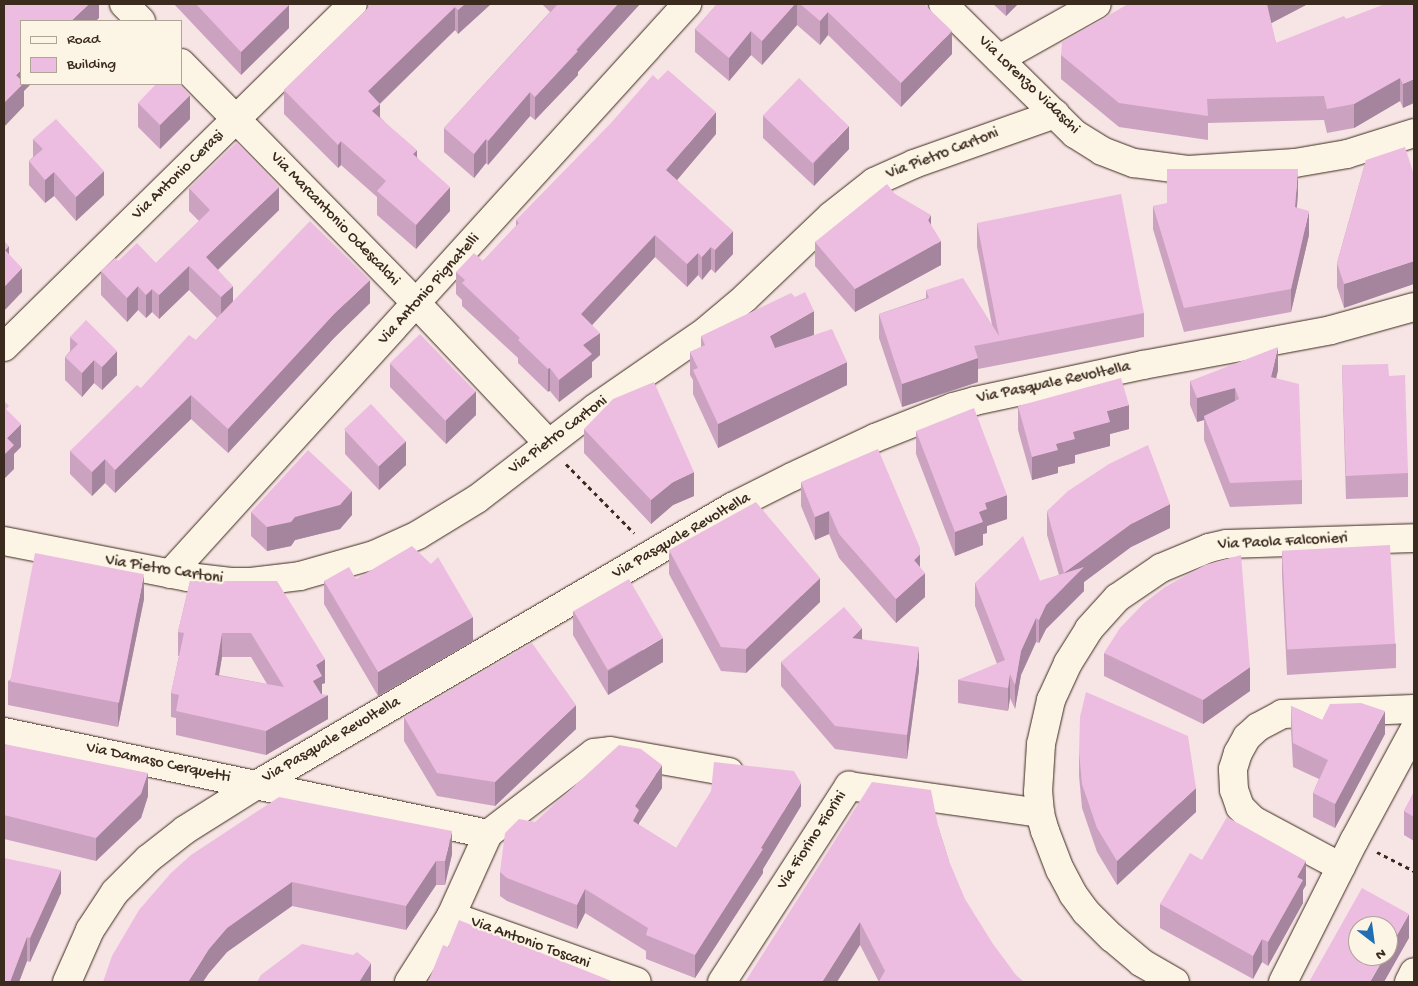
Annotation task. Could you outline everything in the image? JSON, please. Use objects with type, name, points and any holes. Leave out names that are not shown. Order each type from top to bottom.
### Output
[{"type":"street","points":[[124,4],[139,20]]},
{"type":"street","name":"Via Antonio Cerasi","points":[[4,347],[353,4]]},
{"type":"street","name":"Via Antonio Pignatelli","points":[[170,574],[417,304],[687,4]]},
{"type":"street","name":"Via Lorenzo Vidaschi","points":[[943,4],[1075,134],[1117,158],[1155,167],[1188,170],[1258,167],[1323,159],[1367,149],[1414,133]]},
{"type":"street","points":[[999,59],[1097,4]]},
{"type":"street","name":"Via Marcantonio Odescalchi","points":[[182,64],[417,304],[548,443]]},
{"type":"street","name":"Via Pietro Cartoni","points":[[4,541],[206,580],[250,582],[300,576],[352,563],[394,547],[446,519],[477,499],[548,443],[725,316],[831,216],[874,182],[914,164],[1055,114]]},
{"type":"street","name":"Via Pasquale Revoltella","points":[[67,982],[90,930],[115,892],[148,858],[185,830],[258,784],[732,507],[876,438],[953,407],[994,396],[1143,365],[1331,330],[1414,307]]},
{"type":"street","name":"Via Paola Falconieri","points":[[1175,982],[1130,953],[1086,912],[1073,894],[1060,870],[1040,813],[1038,770],[1042,737],[1051,700],[1068,663],[1089,629],[1117,598],[1161,568],[1209,548],[1226,544],[1414,538]]},
{"type":"street","points":[[1341,867],[1253,820],[1240,807],[1234,790],[1233,770],[1238,753],[1252,732],[1264,722],[1282,714],[1292,712],[1414,709]]},
{"type":"street","points":[[1283,982],[1354,841],[1414,730]]},
{"type":"street","name":"Via Damaso Cerquetti","points":[[4,732],[488,834]]},
{"type":"street","points":[[409,982],[451,916],[488,834],[594,753],[610,751],[729,772]]},
{"type":"street","name":"Via Fiorino Fiorini","points":[[722,982],[848,786],[1040,813]]},
{"type":"street","name":"Via Antonio Toscani","points":[[451,916],[637,982]]},
{"type":"street","points":[[1409,982],[1414,972]]},
{"type":"path","points":[[568,466],[640,539]]},
{"type":"path","points":[[1354,841],[1414,872]]},
{"type":"building","points":[[4,4],[89,4],[72,20],[20,20],[20,71],[16,75],[20,79],[20,85],[22,85],[4,103]]},
{"type":"building","points":[[196,4],[289,4],[289,5],[241,52]]},
{"type":"building","points":[[372,4],[465,4],[458,10],[455,7],[368,91],[380,104],[372,111],[417,150],[413,154],[450,187],[416,225],[377,191],[386,181],[341,141],[338,145],[284,90]]},
{"type":"building","points":[[558,4],[618,4],[535,97],[530,92],[488,141],[486,139],[474,154],[444,128]]},
{"type":"building","points":[[717,4],[795,4],[762,41],[751,31],[729,58],[695,29]]},
{"type":"building","points":[[800,4],[924,4],[952,31],[901,83],[828,12],[820,21]]},
{"type":"building","points":[[1128,4],[1267,4],[1276,43],[1344,16],[1346,19],[1385,4],[1414,4],[1414,79],[1403,84],[1400,78],[1354,104],[1327,109],[1324,96],[1207,99],[1208,116],[1119,103],[1061,55],[1062,42]]},
{"type":"building","points":[[668,70],[716,112],[666,170],[733,231],[715,250],[711,247],[702,257],[698,253],[687,264],[655,235],[581,314],[600,333],[583,345],[592,354],[559,380],[550,368],[548,369],[518,340],[520,338],[462,283],[465,280],[456,272],[474,253],[483,261],[519,223],[516,220],[611,123],[653,75],[658,80]]},
{"type":"building","points":[[799,78],[849,126],[813,163],[763,115]]},
{"type":"building","points":[[155,85],[180,85],[190,95],[160,125],[138,103]]},
{"type":"building","points":[[56,119],[104,171],[76,197],[54,172],[45,180],[29,161],[43,149],[33,139]]},
{"type":"building","points":[[237,142],[279,187],[206,257],[233,286],[221,297],[189,266],[159,295],[152,289],[146,295],[138,286],[127,298],[101,271],[115,258],[118,261],[137,243],[156,263],[210,210],[189,188]]},
{"type":"building","points":[[1405,147],[1414,175],[1414,261],[1344,284],[1337,263],[1366,160]]},
{"type":"building","points":[[1167,169],[1298,169],[1295,207],[1309,211],[1291,289],[1184,308],[1153,206],[1167,203]]},
{"type":"building","points":[[887,184],[895,194],[931,215],[928,220],[941,241],[855,289],[815,242]]},
{"type":"building","points":[[1121,194],[1144,313],[974,346],[978,358],[902,384],[879,314],[929,298],[926,290],[963,278],[999,336],[977,223]]},
{"type":"building","points":[[310,221],[370,280],[334,314],[228,429],[191,395],[115,470],[105,459],[92,472],[70,451],[137,385],[141,388],[189,335],[196,340]]},
{"type":"building","points":[[4,241],[9,246],[5,250],[22,268],[4,287]]},
{"type":"building","points":[[805,292],[814,311],[770,336],[775,348],[832,329],[847,362],[718,424],[693,370],[698,368],[690,352],[705,345],[701,336],[791,293],[795,297]]},
{"type":"building","points":[[86,320],[117,351],[102,367],[94,360],[82,373],[65,357],[78,344],[70,337]]},
{"type":"building","points":[[420,334],[476,392],[445,421],[390,363]]},
{"type":"building","points":[[1278,347],[1271,377],[1299,384],[1302,480],[1230,483],[1204,416],[1239,399],[1235,388],[1197,398],[1190,381]]},
{"type":"building","points":[[1388,364],[1389,376],[1405,375],[1408,473],[1346,476],[1342,365]]},
{"type":"building","points":[[1121,378],[1129,405],[1107,411],[1110,422],[1073,432],[1075,439],[1056,444],[1058,450],[1032,457],[1018,406]]},
{"type":"building","points":[[654,382],[694,472],[673,482],[651,500],[584,429],[613,399]]},
{"type":"building","points":[[4,401],[9,406],[6,409],[21,424],[7,438],[14,445],[4,455]]},
{"type":"building","points":[[371,404],[406,441],[379,467],[344,429]]},
{"type":"building","points":[[974,408],[1007,495],[985,503],[987,509],[979,512],[983,522],[955,532],[916,431]]},
{"type":"building","points":[[1148,445],[1170,504],[1131,524],[1064,573],[1047,511],[1068,491],[1109,464]]},
{"type":"building","points":[[878,449],[920,548],[920,554],[914,560],[925,573],[896,599],[839,534],[829,511],[815,517],[801,482]]},
{"type":"building","points":[[308,450],[352,491],[340,505],[295,517],[291,522],[267,527],[251,512]]},
{"type":"building","points":[[756,502],[820,578],[746,649],[721,647],[669,550]]},
{"type":"building","points":[[1023,536],[1040,581],[1084,567],[1046,605],[1039,620],[1036,618],[1021,651],[1015,685],[1010,674],[1008,688],[958,680],[1005,660],[975,583]]},
{"type":"building","points":[[1390,545],[1395,644],[1287,650],[1282,551]]},
{"type":"building","points":[[412,546],[431,564],[438,557],[473,617],[378,672],[324,581],[349,567],[356,579]]},
{"type":"building","points":[[35,553],[144,574],[119,703],[10,682]]},
{"type":"building","points":[[1241,555],[1250,667],[1203,700],[1104,653],[1120,628],[1144,603],[1165,587],[1205,565]]},
{"type":"building","points":[[629,579],[663,638],[608,670],[574,611]]},
{"type":"building","points":[[190,581],[277,581],[325,659],[316,665],[322,676],[313,681],[321,694],[328,695],[266,731],[176,711],[179,695],[171,693],[184,633],[178,632]],"holes":[[[222,633],[251,633],[284,687],[215,675]]]},
{"type":"building","points":[[844,607],[862,628],[852,638],[919,647],[907,735],[835,726],[781,662]]},
{"type":"building","points":[[532,643],[576,705],[495,782],[437,773],[404,717]]},
{"type":"building","points":[[1086,692],[1188,736],[1196,788],[1117,861],[1097,828],[1082,784],[1079,752],[1080,717]]},
{"type":"building","points":[[1361,703],[1385,711],[1335,804],[1313,793],[1328,760],[1293,743],[1291,706],[1322,720],[1330,704]]},
{"type":"building","points":[[4,744],[148,773],[141,794],[96,838],[4,815]]},
{"type":"building","points":[[619,745],[641,749],[662,765],[635,806],[639,810],[633,821],[676,848],[711,791],[714,762],[794,771],[801,783],[761,848],[763,849],[695,955],[646,935],[648,928],[585,889],[577,905],[507,878],[500,872],[505,833],[519,819],[535,822]]},
{"type":"building","points":[[872,782],[931,790],[938,826],[949,861],[965,899],[993,944],[1016,975],[1024,982],[879,982],[885,971],[860,922],[822,982],[745,982]]},
{"type":"building","points":[[1414,792],[1414,817],[1404,811]]},
{"type":"building","points":[[279,797],[452,831],[445,861],[436,861],[406,906],[292,882],[227,928],[209,949],[188,982],[103,982],[112,956],[139,910],[171,873],[191,855]]},
{"type":"building","points":[[1227,817],[1306,861],[1297,877],[1303,880],[1268,942],[1262,939],[1253,956],[1160,904],[1190,853],[1202,860]]},
{"type":"building","points":[[4,858],[61,870],[30,938],[27,937],[10,982],[4,982]]},
{"type":"building","points":[[1362,888],[1409,914],[1398,933],[1398,916],[1348,916],[1348,966],[1379,966],[1370,982],[1309,982]]},
{"type":"building","points":[[459,920],[614,982],[428,982],[443,945],[448,947]]},
{"type":"building","points":[[302,944],[353,955],[357,952],[371,963],[359,982],[257,982],[261,975]]}]
